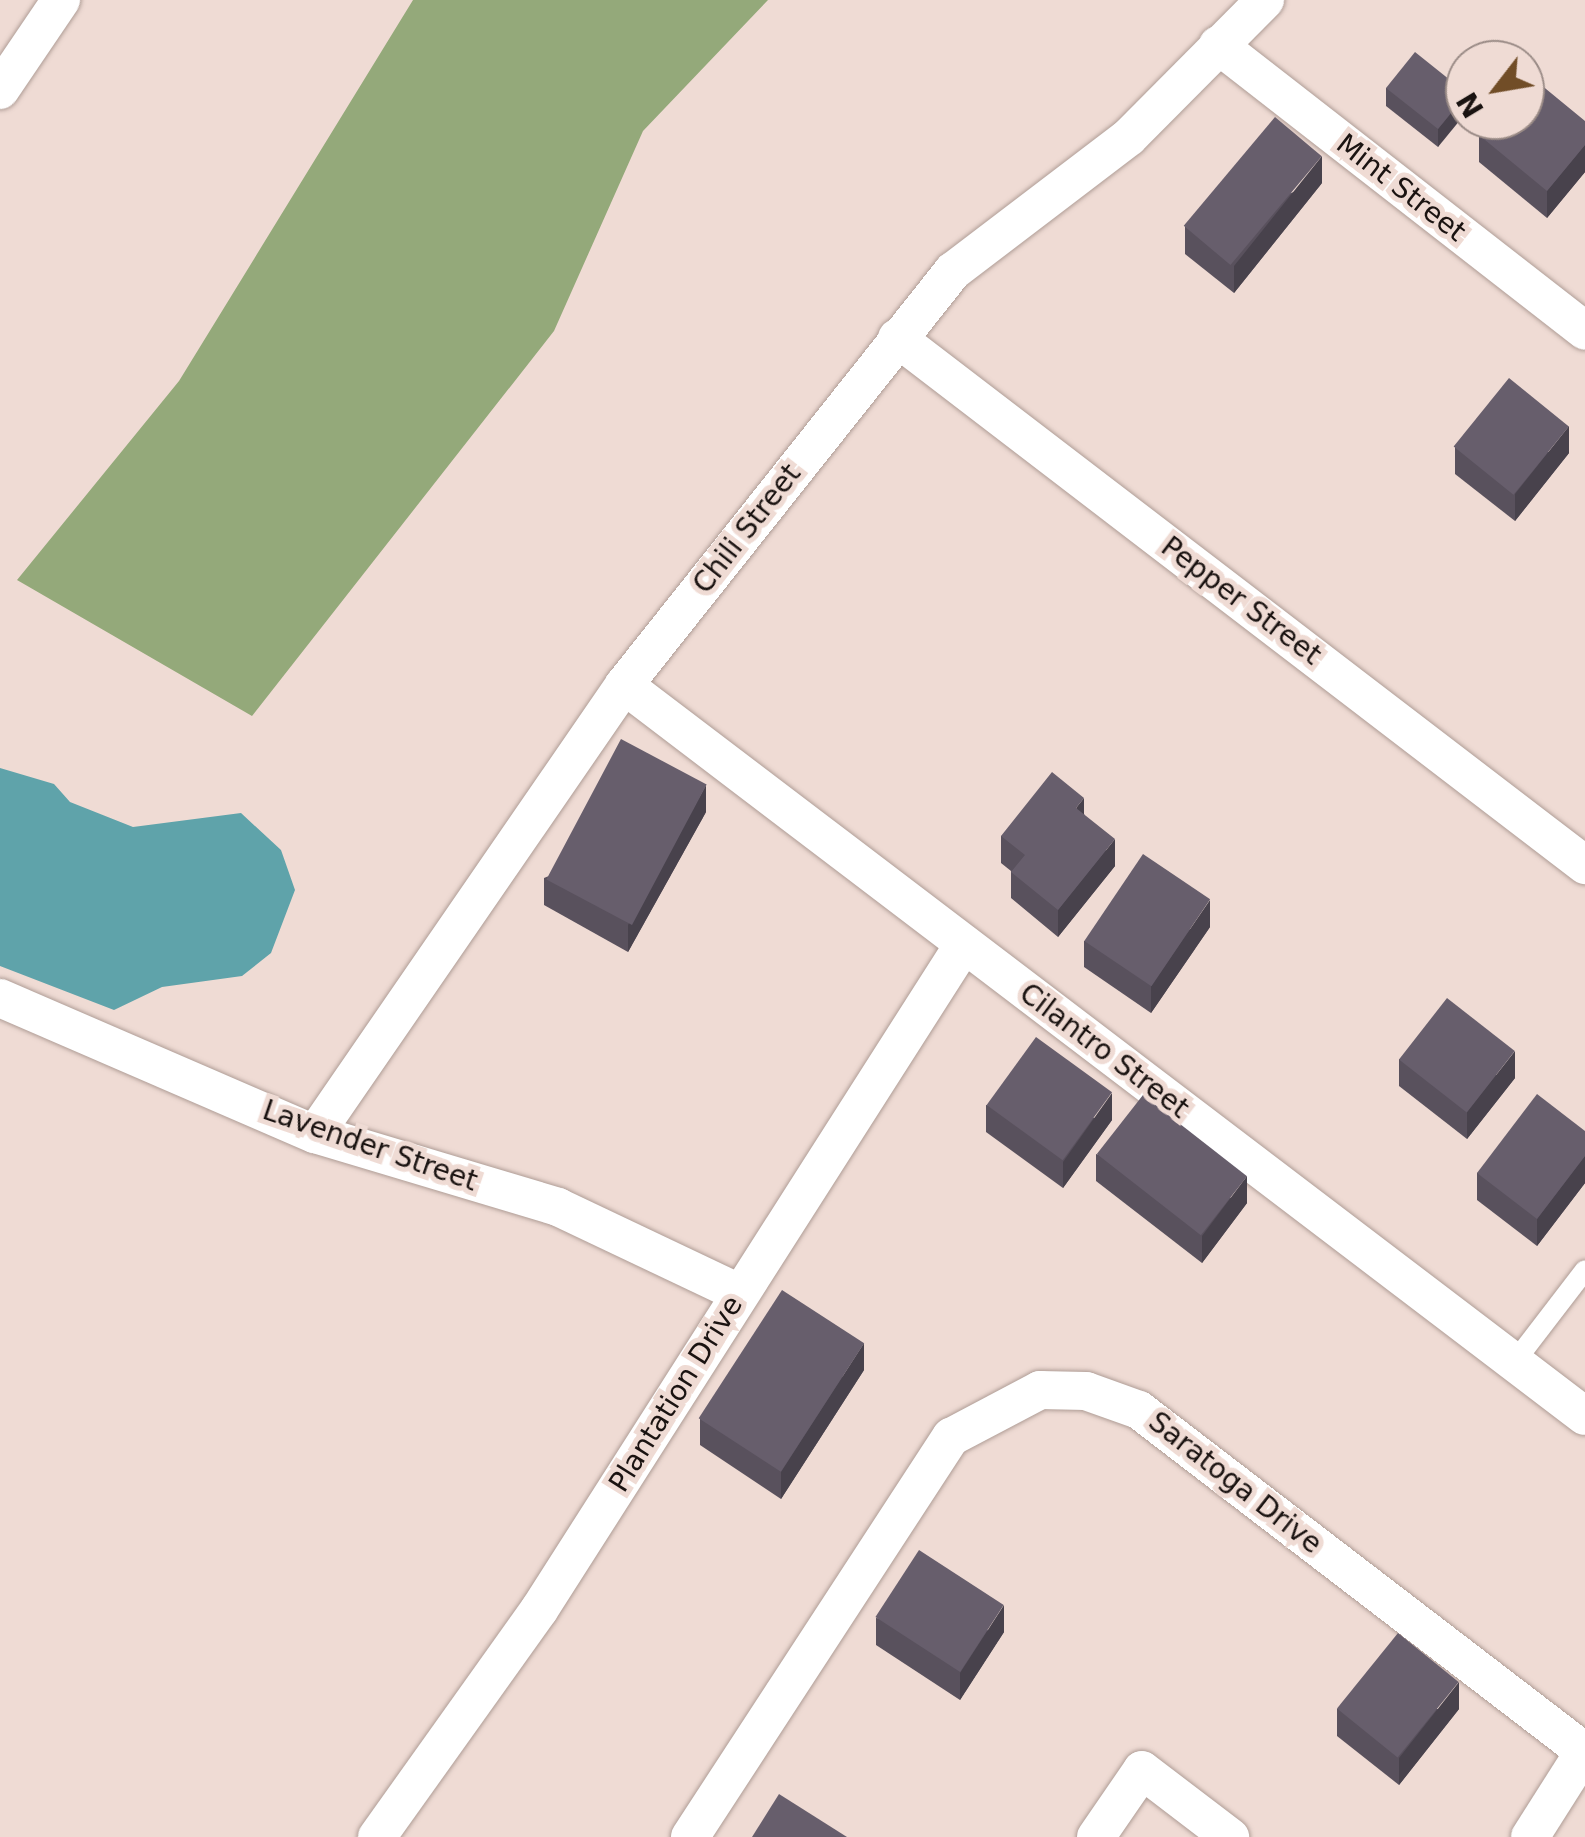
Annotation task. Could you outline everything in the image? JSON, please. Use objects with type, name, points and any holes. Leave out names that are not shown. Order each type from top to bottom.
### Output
[{"type":"street","points":[[0,90],[60,0]]},
{"type":"street","name":"Chili Street","points":[[315,1134],[624,685],[953,270],[1129,137],[1265,0]]},
{"type":"street","name":"Mint Street","points":[[1218,45],[1585,332]]},
{"type":"street","name":"Pepper Street","points":[[898,338],[1585,865]]},
{"type":"street","name":"Cilantro Street","points":[[624,685],[1585,1416]]},
{"type":"street","name":"Plantation Drive","points":[[377,1837],[539,1610],[964,944]]},
{"type":"street","name":"Lavender Street","points":[[0,998],[315,1134],[558,1207],[739,1293]]},
{"type":"street","name":"Saratoga Drive","points":[[690,1837],[952,1437],[1040,1390],[1086,1391],[1140,1410],[1584,1752]]},
{"type":"street","points":[[1530,1837],[1584,1752]]},
{"type":"street","points":[[1096,1837],[1142,1770],[1230,1837]]},
{"type":"lane","points":[[1513,1364],[1585,1270]]},
{"type":"green space","points":[[413,0],[768,0],[643,131],[554,331],[252,716],[17,580],[179,381]]},
{"type":"water","points":[[0,768],[54,784],[70,802],[133,827],[241,813],[281,850],[295,890],[271,953],[242,976],[162,987],[114,1010],[0,966]]},
{"type":"building","points":[[1415,52],[1445,76],[1445,120],[1438,129],[1386,88]]},
{"type":"building","points":[[1545,88],[1585,121],[1585,145],[1547,191],[1485,140],[1545,140]]},
{"type":"building","points":[[1275,117],[1322,156],[1230,265],[1184,226]]},
{"type":"building","points":[[1509,378],[1569,426],[1513,495],[1454,446]]},
{"type":"building","points":[[621,739],[707,785],[632,925],[546,879]]},
{"type":"building","points":[[1052,772],[1084,798],[1076,808],[1115,839],[1058,910],[1011,872],[1025,855],[1001,836]]},
{"type":"building","points":[[1143,854],[1210,899],[1151,986],[1084,941]]},
{"type":"building","points":[[1447,998],[1515,1051],[1467,1112],[1399,1059]]},
{"type":"building","points":[[1036,1037],[1112,1092],[1063,1160],[987,1105]]},
{"type":"building","points":[[1537,1094],[1585,1131],[1585,1156],[1537,1219],[1477,1173]]},
{"type":"building","points":[[1143,1095],[1247,1176],[1201,1235],[1097,1154]]},
{"type":"building","points":[[782,1290],[864,1343],[781,1472],[699,1418]]},
{"type":"building","points":[[919,1550],[1004,1605],[960,1672],[875,1617]]},
{"type":"building","points":[[1398,1633],[1459,1682],[1398,1757],[1337,1708]]},
{"type":"building","points":[[779,1794],[847,1837],[752,1837]]}]
